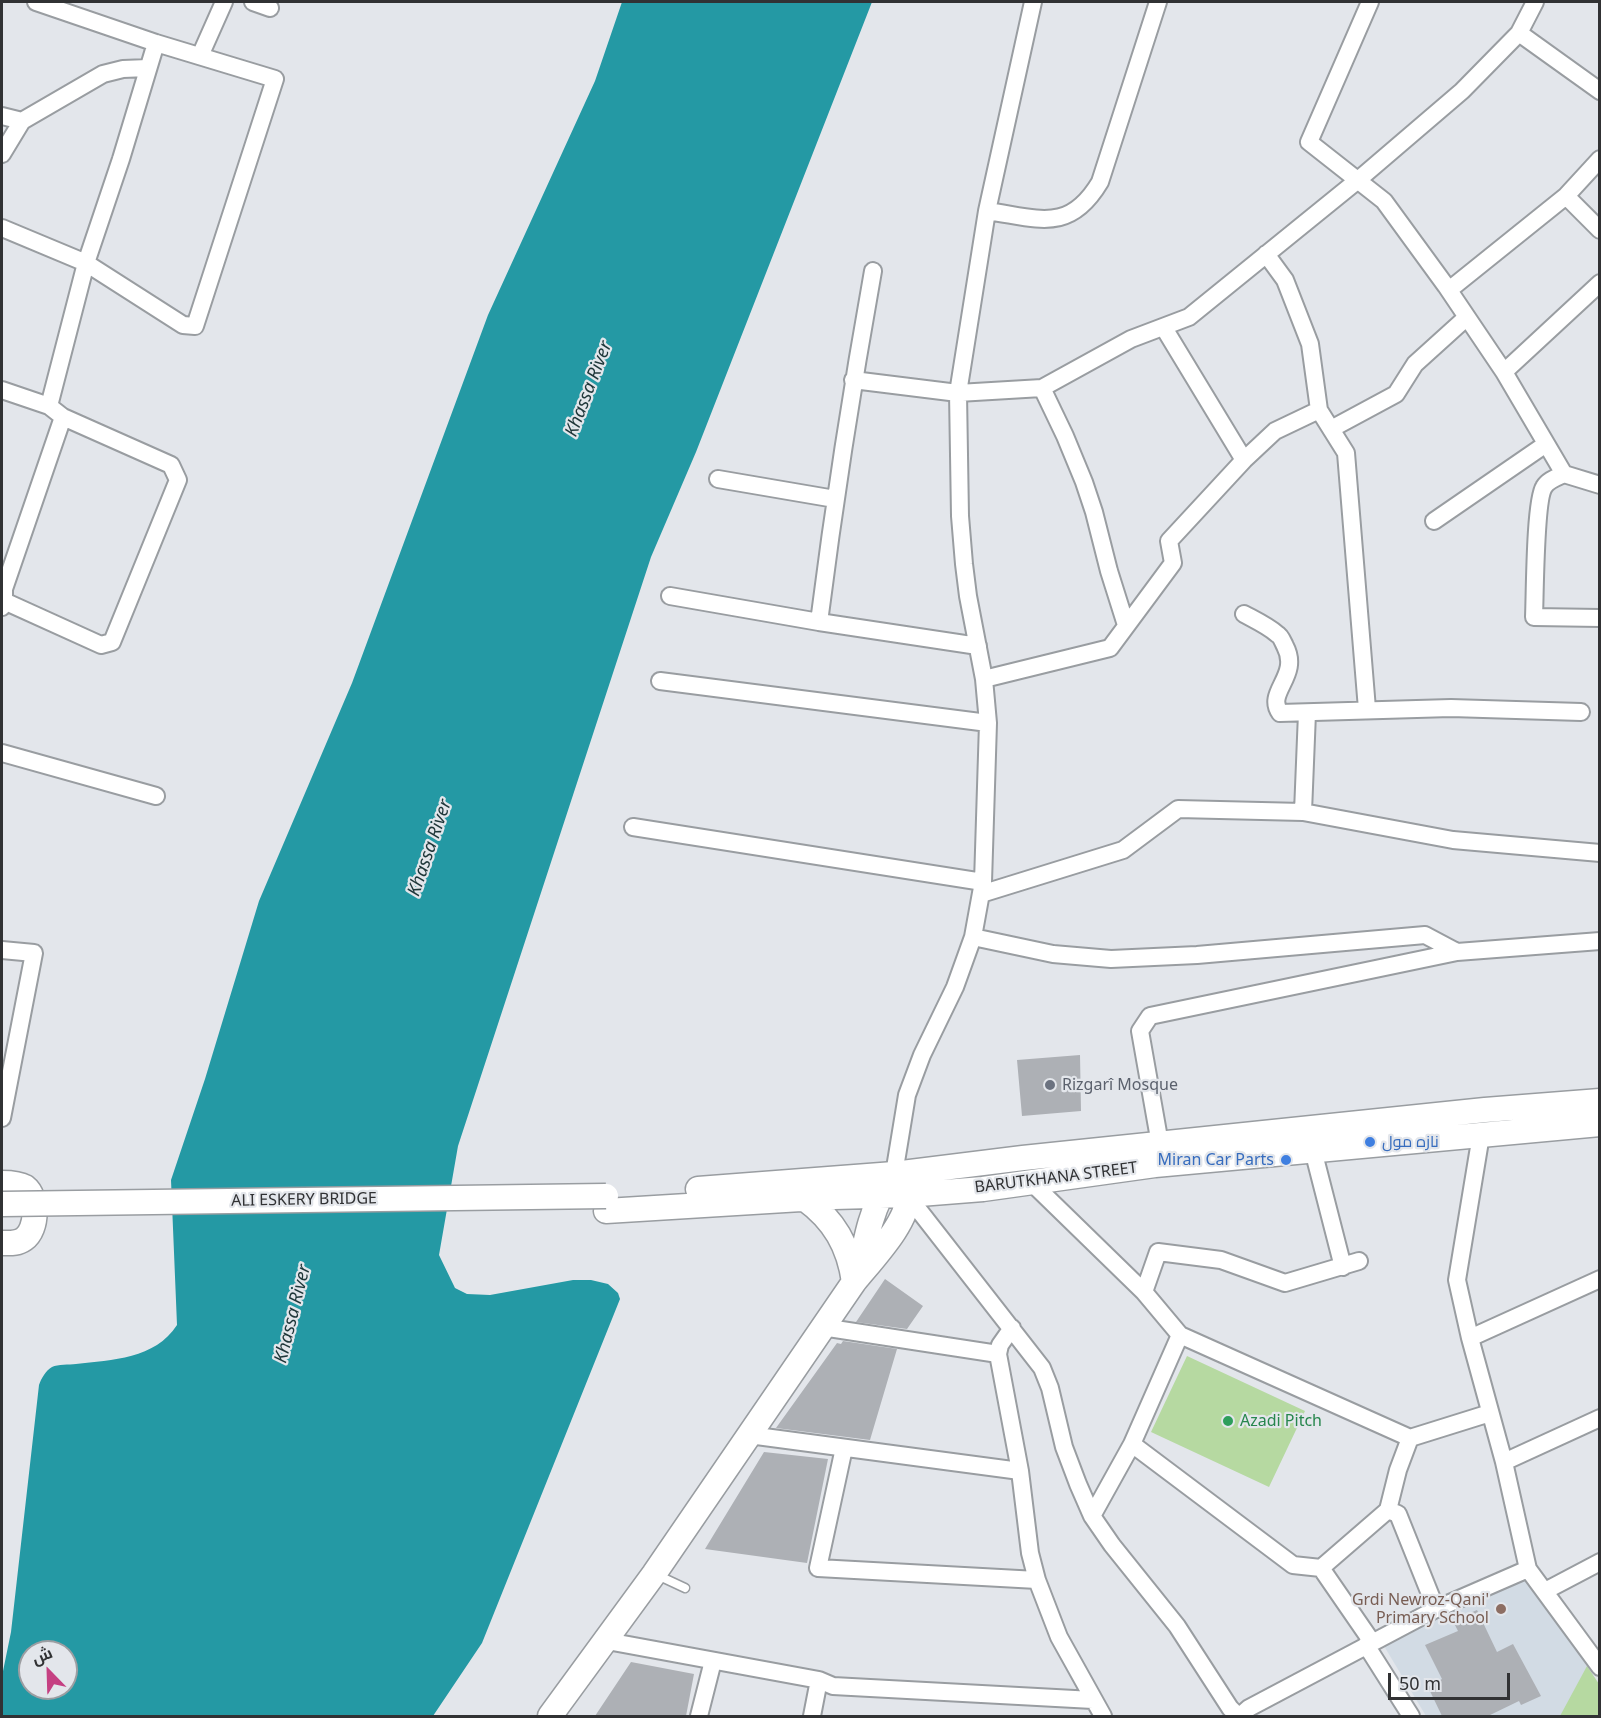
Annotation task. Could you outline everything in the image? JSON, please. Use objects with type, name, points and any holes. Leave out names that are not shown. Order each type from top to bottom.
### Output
[{"type":"main road","name":"BARUTKHANA STREET","points":[[606,1204],[1485,1110],[1599,1101]]},
{"type":"main road","name":"BARUTKHANA STREET","points":[[606,1204],[907,1195],[984,1189],[1155,1166],[1599,1124]]},
{"type":"main road","points":[[981,1163],[984,1189]]},
{"type":"main road","points":[[550,1716],[607,1641],[822,1327],[895,1229],[904,1212],[907,1195],[894,1174],[880,1195],[856,1279]]},
{"type":"main road","points":[[2,1183],[18,1184],[30,1193],[33,1199],[34,1220],[33,1227],[23,1240],[16,1243],[2,1243]]},
{"type":"main road","points":[[805,1199],[824,1215],[839,1234],[856,1279]]},
{"type":"main road","name":"ALI ESKERY BRIDGE","points":[[2,1204],[606,1204]]},
{"type":"main road","name":"ALI ESKERY BRIDGE","points":[[2,1217],[606,1204]]},
{"type":"street","points":[[2,228],[86,263],[183,325],[195,326],[275,79],[156,43],[36,2]]},
{"type":"street","points":[[200,56],[224,2]]},
{"type":"street","points":[[253,2],[270,8]]},
{"type":"street","points":[[894,1174],[902,1117],[914,1074],[955,987],[973,937],[982,888],[988,723],[984,679],[964,564],[960,516],[958,393],[987,211],[1033,2]]},
{"type":"street","points":[[987,211],[1050,220],[1079,210],[1090,199],[1100,182],[1158,2]]},
{"type":"street","points":[[1370,2],[1309,142],[1384,201],[1449,290],[1504,372],[1564,474],[1599,485]]},
{"type":"street","points":[[853,380],[958,393],[1042,388],[1131,339],[1189,317],[1358,180],[1462,91],[1519,33],[1535,2]]},
{"type":"street","points":[[1519,33],[1599,91]]},
{"type":"street","points":[[49,406],[86,263],[121,159],[156,43]]},
{"type":"street","points":[[2,154],[22,121],[103,74],[123,69],[148,68]]},
{"type":"street","points":[[2,116],[22,121]]},
{"type":"street","points":[[1449,290],[1566,196],[1599,159]]},
{"type":"street","points":[[1566,196],[1599,230]]},
{"type":"street","points":[[1266,254],[1285,280],[1310,344],[1319,410],[1346,453],[1367,709]]},
{"type":"street","points":[[819,622],[853,380],[873,271]]},
{"type":"street","points":[[1504,372],[1599,283]]},
{"type":"street","points":[[1331,429],[1396,394],[1415,364],[1467,317]]},
{"type":"street","points":[[1164,328],[1244,460]]},
{"type":"street","points":[[1042,388],[1084,482],[1126,625]]},
{"type":"street","points":[[2,390],[49,406],[63,417],[171,465],[178,480],[112,642],[101,645],[3,596],[63,417]]},
{"type":"street","points":[[984,679],[1110,648],[1173,563],[1169,541],[1244,460],[1275,431],[1319,410]]},
{"type":"street","points":[[1434,521],[1546,444]]},
{"type":"street","points":[[1564,474],[1549,482],[1544,487],[1541,497],[1534,617],[1599,618]]},
{"type":"street","points":[[718,479],[835,499]]},
{"type":"street","points":[[670,596],[978,646]]},
{"type":"street","points":[[1244,614],[1279,634],[1288,652],[1290,668],[1276,698],[1276,706],[1280,713],[1451,708],[1581,711]]},
{"type":"street","points":[[660,681],[988,723]]},
{"type":"street","points":[[1303,812],[1307,713]]},
{"type":"street","points":[[2,753],[156,796]]},
{"type":"street","points":[[633,827],[982,888],[1123,850],[1178,809],[1303,812],[1453,840],[1599,853]]},
{"type":"street","points":[[973,937],[1053,954],[1092,959],[1179,956],[1425,935],[1457,952]]},
{"type":"street","points":[[1160,1144],[1140,1031],[1150,1016],[1457,952],[1599,941]]},
{"type":"street","points":[[2,950],[34,953],[2,1118]]},
{"type":"street","points":[[1481,1135],[1457,1280],[1470,1338],[1504,1462],[1528,1569],[1599,1667]]},
{"type":"street","points":[[1313,1150],[1343,1267]]},
{"type":"street","points":[[1031,1182],[1144,1292],[1180,1335],[1410,1438],[1490,1413]]},
{"type":"street","points":[[907,1195],[1042,1368],[1064,1447],[1092,1516],[1112,1545],[1177,1626],[1230,1708],[1239,1716],[1249,1708],[1436,1609],[1528,1569]]},
{"type":"street","points":[[1144,1292],[1158,1252],[1221,1260],[1286,1283],[1359,1261]]},
{"type":"street","points":[[1470,1338],[1599,1279]]},
{"type":"street","points":[[822,1327],[998,1354]]},
{"type":"street","points":[[1012,1328],[999,1345],[998,1354],[1020,1471],[1030,1553],[1037,1580],[1059,1637],[1103,1716]]},
{"type":"street","points":[[1092,1516],[1132,1444],[1180,1335]]},
{"type":"street","points":[[1504,1462],[1599,1418]]},
{"type":"street","points":[[749,1436],[1020,1471]]},
{"type":"street","points":[[1132,1444],[1293,1565],[1322,1568],[1388,1510],[1398,1470],[1410,1438]]},
{"type":"street","points":[[844,1448],[818,1568],[1037,1580]]},
{"type":"street","points":[[1388,1510],[1398,1514],[1436,1609]]},
{"type":"street","points":[[1545,1592],[1599,1562]]},
{"type":"street","points":[[1322,1568],[1411,1716]]},
{"type":"street","points":[[607,1641],[819,1680],[833,1686],[1093,1700]]},
{"type":"street","points":[[699,1716],[712,1661]]},
{"type":"street","points":[[812,1716],[819,1680]]},
{"type":"lane","points":[[654,1574],[685,1588]]},
{"type":"shaded area","name":"Grdi Newroz-Qani' Primary School","points":[[1524,1573],[1599,1684],[1599,1716],[1426,1716],[1384,1646]]},
{"type":"green space","name":"Azadi Pitch","points":[[1187,1356],[1305,1411],[1269,1487],[1151,1432]]},
{"type":"green space","points":[[1587,1666],[1599,1684],[1599,1716],[1560,1716]]},
{"type":"water","name":"Khassa River","points":[[622,2],[872,2],[696,452],[651,557],[458,1146],[439,1255],[455,1288],[467,1294],[490,1295],[573,1280],[591,1280],[608,1284],[618,1293],[620,1299],[482,1643],[433,1716],[2,1716],[2,1676],[11,1632],[39,1385],[44,1375],[52,1367],[132,1356],[157,1345],[177,1325],[171,1180],[205,1079],[259,901],[352,683],[488,315],[595,81]]},
{"type":"building","name":"Rizgarî Mosque","points":[[1080,1055],[1081,1111],[1022,1116],[1017,1060]]},
{"type":"building","points":[[885,1279],[923,1306],[907,1329],[856,1322]]},
{"type":"building","points":[[843,1341],[897,1349],[870,1440],[776,1428],[837,1343],[841,1344]]},
{"type":"building","points":[[764,1452],[828,1459],[807,1563],[705,1549]]},
{"type":"building","points":[[1477,1610],[1497,1652],[1513,1644],[1541,1696],[1521,1705],[1519,1701],[1488,1716],[1442,1716],[1428,1687],[1442,1679],[1425,1645],[1458,1631],[1455,1625],[1464,1621],[1461,1617]]},
{"type":"building","points":[[631,1662],[694,1674],[686,1716],[595,1716]]},
{"type":"place","name":"Rizgarî Mosque","points":[[1050,1085]]},
{"type":"place","name":"نازه مول","points":[[1370,1142]]},
{"type":"place","name":"Miran Car Parts","points":[[1286,1160]]},
{"type":"place","name":"Azadi Pitch","points":[[1228,1421]]},
{"type":"place","name":"Grdi Newroz-Qani' Primary School","points":[[1501,1609]]}]
